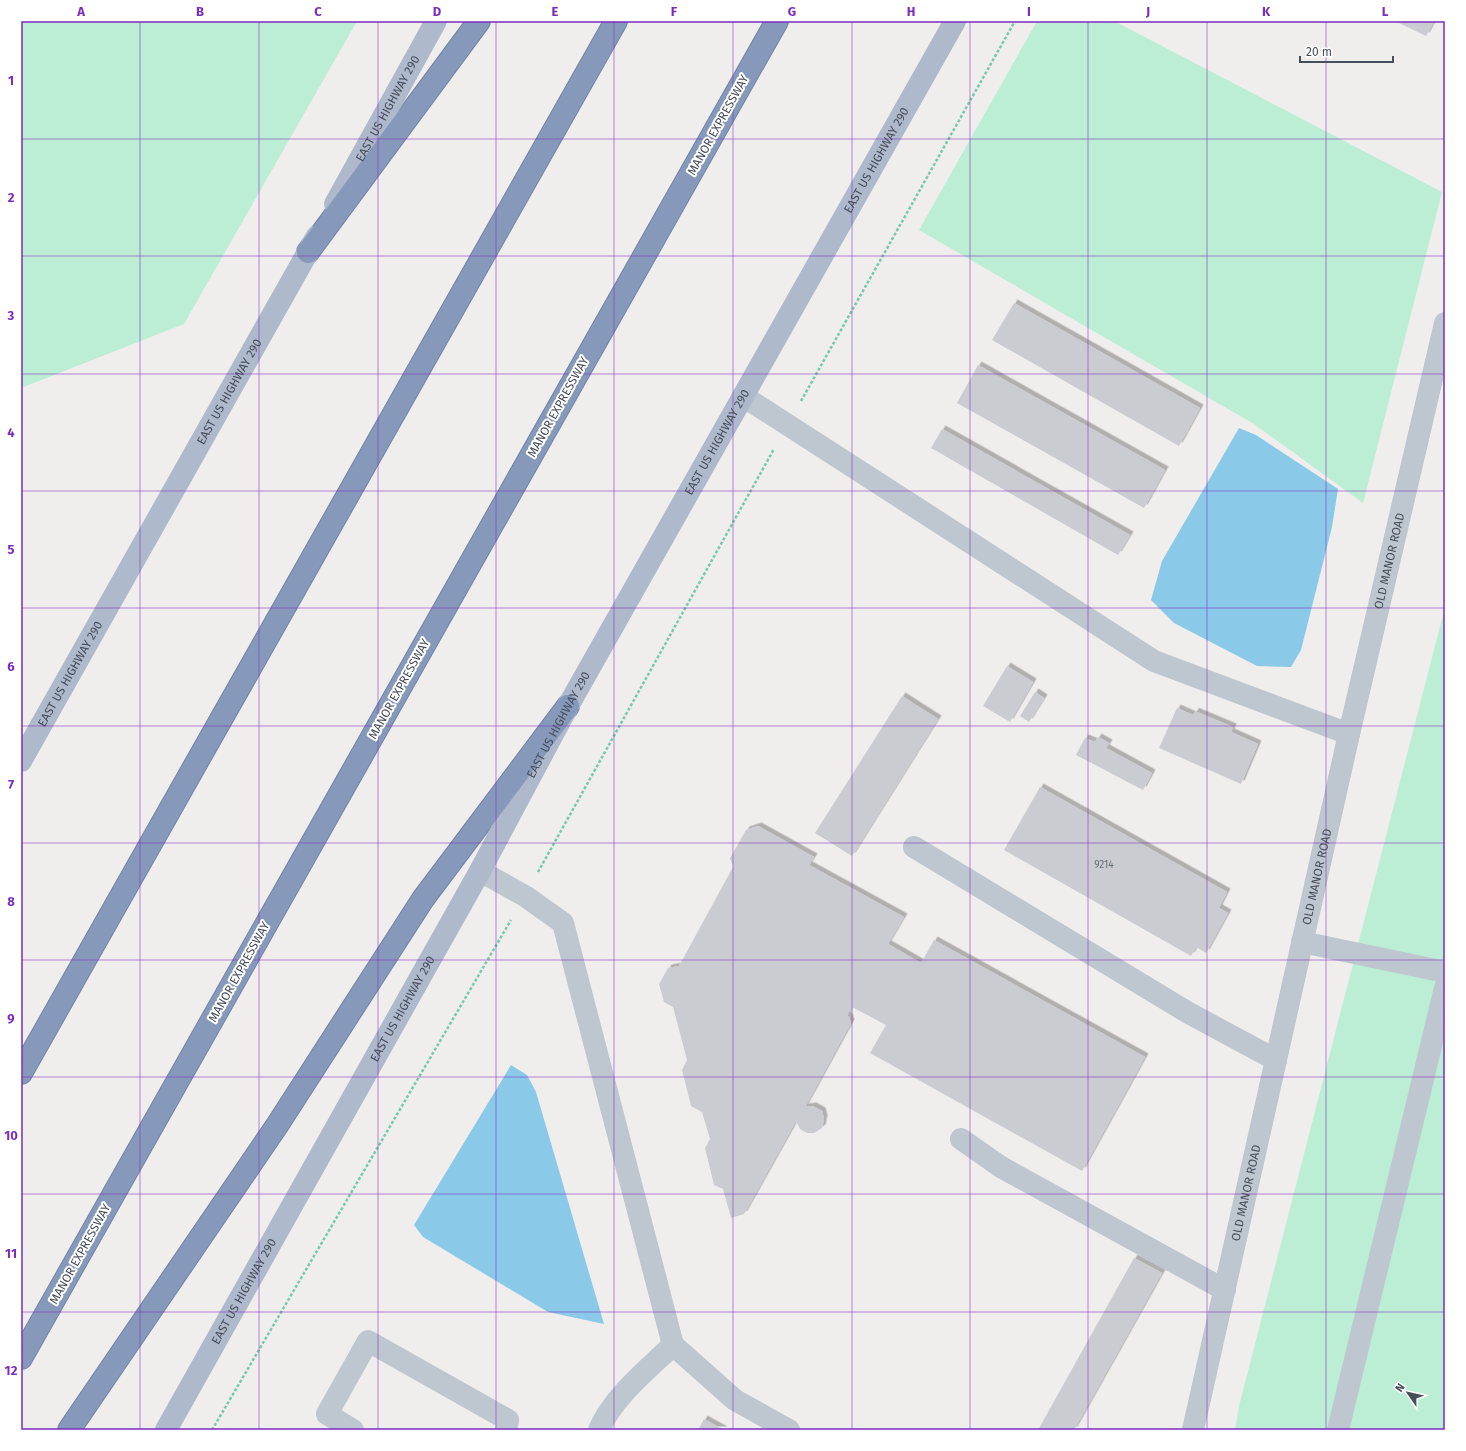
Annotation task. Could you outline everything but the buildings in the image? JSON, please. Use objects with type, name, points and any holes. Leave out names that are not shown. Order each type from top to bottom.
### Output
[{"type":"highway","points":[[308,252],[479,21]]},
{"type":"highway","points":[[21,1073],[616,21]]},
{"type":"highway","name":"MANOR EXPRESSWAY","points":[[21,1358],[777,21]]},
{"type":"highway","points":[[69,1430],[278,1124],[423,899],[568,706]]},
{"type":"main road","name":"EAST US HIGHWAY 290","points":[[21,761],[308,252],[436,21]]},
{"type":"main road","name":"EAST US HIGHWAY 290","points":[[166,1430],[480,871],[568,706],[955,21]]},
{"type":"street","name":"OLD MANOR ROAD","points":[[1193,1430],[1349,734],[1445,324]]},
{"type":"street","points":[[742,396],[1154,661],[1349,734]]},
{"type":"street","points":[[914,847],[1187,1012],[1276,1060]]},
{"type":"street","points":[[480,871],[525,896],[563,922],[673,1344],[735,1400],[789,1430]]},
{"type":"street","points":[[1302,942],[1445,972]]},
{"type":"street","points":[[1338,1430],[1437,1057],[1445,988]]},
{"type":"street","points":[[961,1139],[1001,1168],[1225,1290]]},
{"type":"street","points":[[353,1430],[327,1414],[368,1341],[508,1420],[506,1430]]},
{"type":"street","points":[[599,1430],[602,1422],[626,1391],[673,1344]]},
{"type":"path","points":[[212,1430],[234,1390],[525,896],[1015,21]]},
{"type":"green space","points":[[21,21],[357,21],[184,324],[21,388]]},
{"type":"green space","points":[[1037,21],[1114,21],[1442,192],[1363,503],[1254,424],[919,230]]},
{"type":"green space","points":[[1445,607],[1445,1430],[1235,1430],[1239,1406]]},
{"type":"water","points":[[1239,428],[1256,435],[1338,489],[1332,527],[1301,650],[1291,667],[1257,666],[1174,623],[1151,600],[1162,561]]},
{"type":"water","points":[[511,1065],[527,1075],[536,1092],[604,1324],[548,1312],[423,1237],[414,1225]]}]
